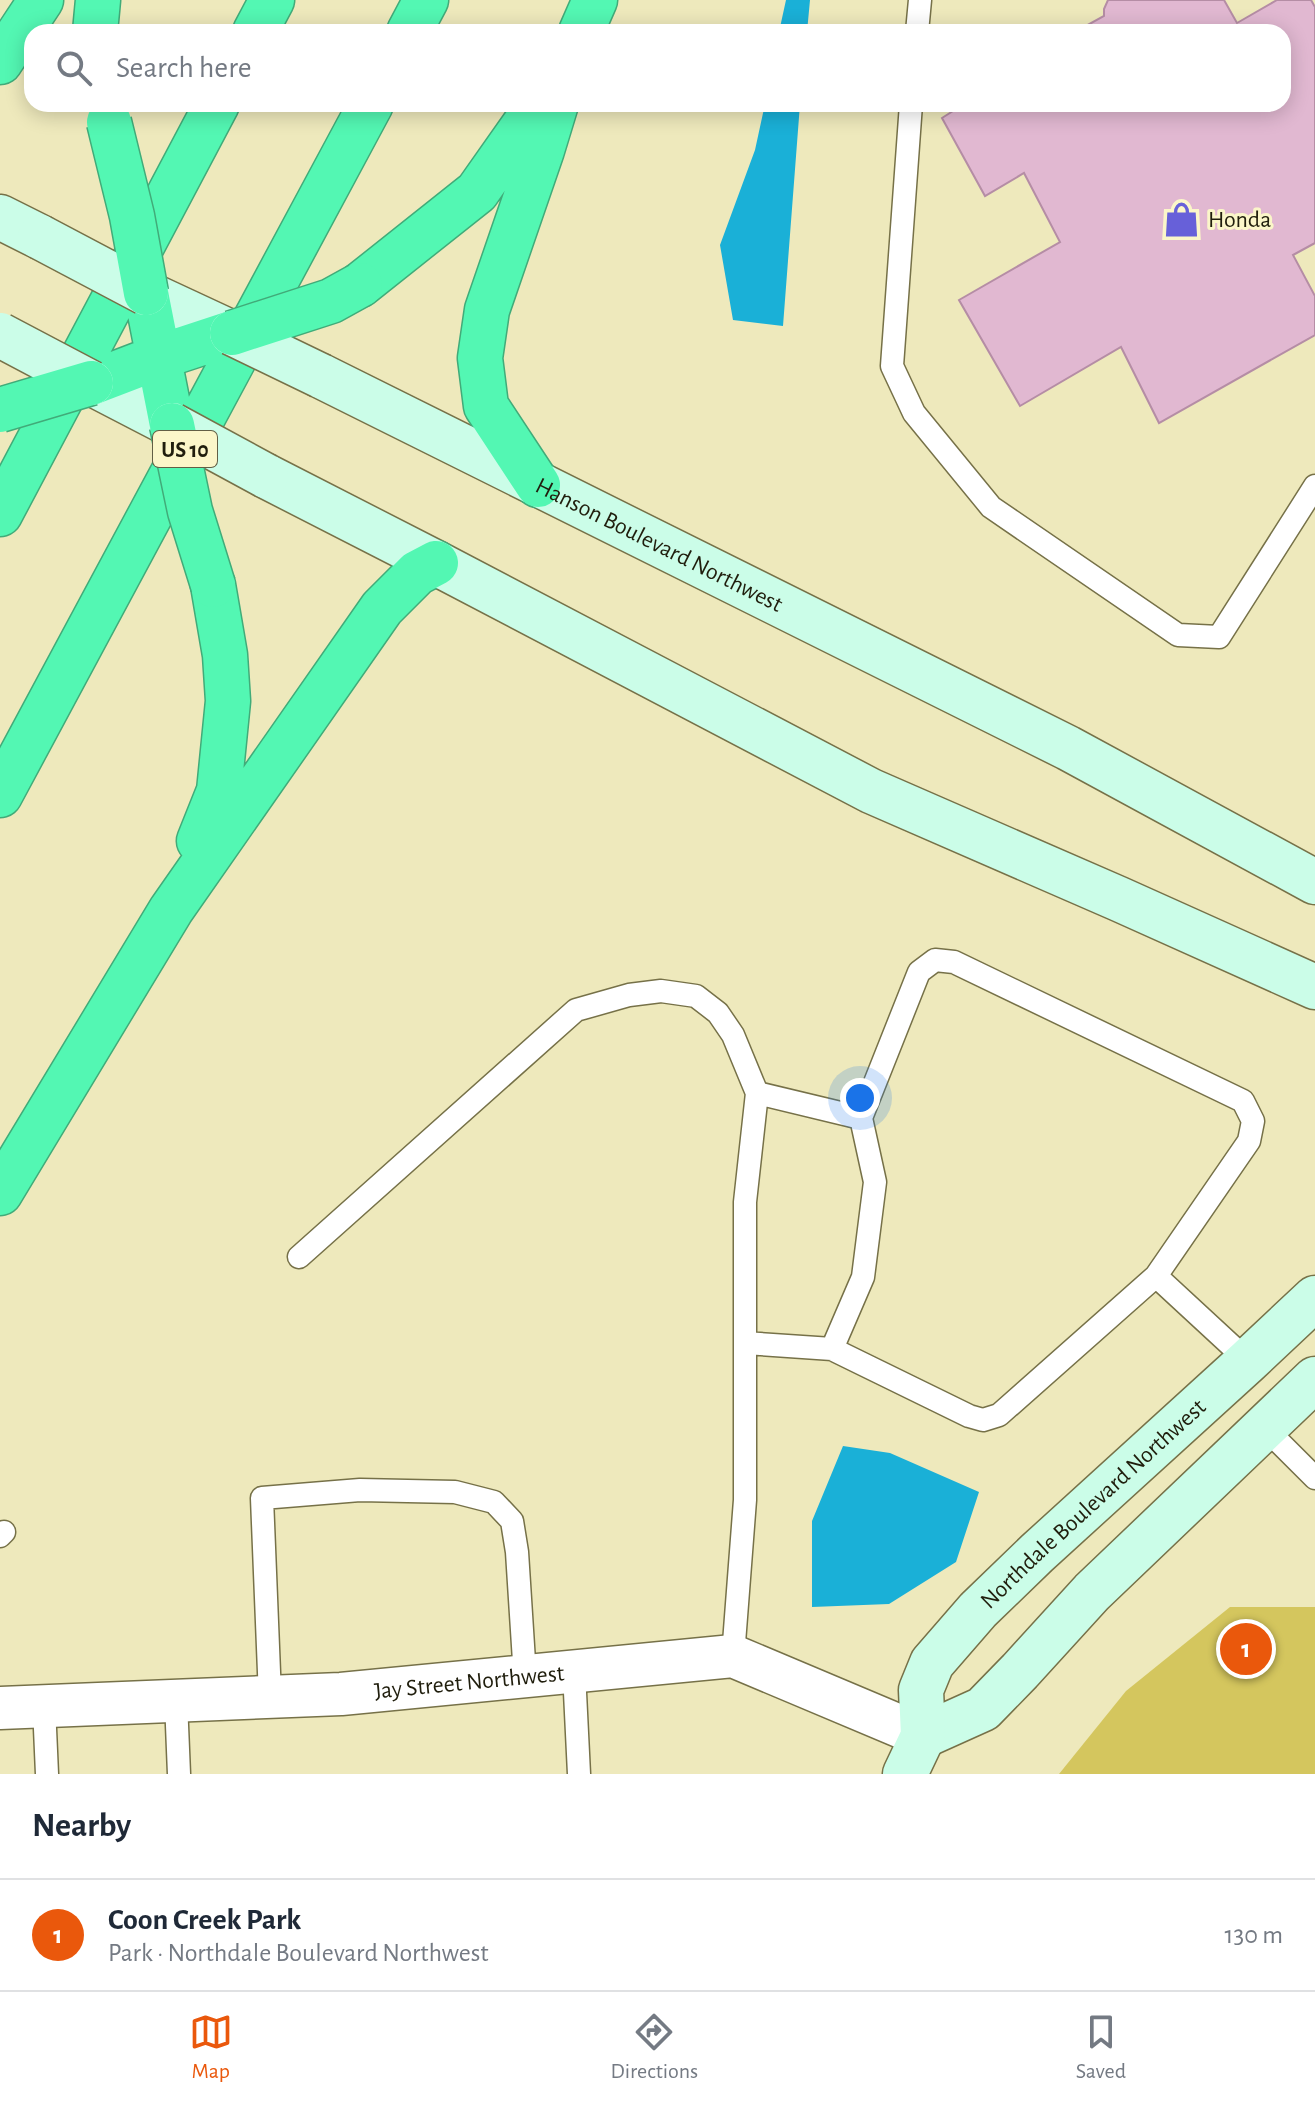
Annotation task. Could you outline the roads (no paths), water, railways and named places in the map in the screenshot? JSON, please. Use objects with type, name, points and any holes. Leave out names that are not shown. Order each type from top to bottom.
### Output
[{"type":"highway","points":[[25,24],[41,0]]},
{"type":"highway","points":[[96,24],[98,0]]},
{"type":"highway","points":[[259,24],[272,0]]},
{"type":"highway","points":[[413,24],[426,0]]},
{"type":"highway","points":[[584,24],[595,0]]},
{"type":"highway","points":[[0,62],[24,26]]},
{"type":"highway","points":[[0,514],[213,112]]},
{"type":"highway","name":"US 10","points":[[0,795],[367,112]]},
{"type":"highway","points":[[0,410],[91,383],[159,357],[331,301],[360,285],[477,192],[533,112]]},
{"type":"highway","points":[[538,485],[486,406],[480,358],[487,310],[554,112]]},
{"type":"highway","points":[[106,113],[132,216],[190,511],[213,585],[225,655],[228,701],[219,791],[171,910]]},
{"type":"highway","points":[[0,1193],[171,910],[382,608],[417,573],[436,563]]},
{"type":"main road","name":"Hanson Boulevard Northwest","points":[[0,217],[146,293],[321,376],[1068,748],[1315,882]]},
{"type":"main road","points":[[0,335],[871,791],[1315,987]]},
{"type":"main road","name":"Northdale Boulevard Northwest","points":[[914,1755],[921,1690],[932,1663],[978,1610],[1315,1298]]},
{"type":"main road","points":[[914,1755],[983,1709],[1092,1592],[1315,1379]]},
{"type":"street","name":"Jay Street Northwest","points":[[0,1708],[341,1694],[733,1656],[914,1755]]},
{"type":"lane","points":[[919,24],[925,3]]},
{"type":"lane","points":[[910,112],[892,366],[914,413],[991,507],[1178,635],[1219,637],[1315,486]]},
{"type":"lane","points":[[745,1343],[832,1349],[969,1416],[983,1420],[999,1415],[1156,1276],[1249,1141],[1253,1121],[1243,1101],[954,962],[935,960],[919,972],[861,1118],[875,1182],[863,1277],[832,1349]]},
{"type":"lane","points":[[299,1257],[576,1010],[629,995],[661,991],[696,996],[718,1013],[733,1035],[757,1093],[745,1202],[745,1500],[733,1656]]},
{"type":"lane","points":[[757,1093],[861,1118]]},
{"type":"lane","points":[[1156,1276],[1248,1361]]},
{"type":"lane","points":[[1265,1428],[1315,1478]]},
{"type":"lane","points":[[270,1697],[262,1498],[376,1490],[455,1492],[494,1502],[512,1521],[517,1552],[525,1677]]},
{"type":"lane","points":[[574,1672],[579,1774]]},
{"type":"lane","points":[[176,1701],[179,1774]]},
{"type":"lane","points":[[44,1706],[47,1774]]},
{"type":"water","points":[[786,0],[810,0],[808,24],[781,24]]},
{"type":"water","points":[[763,112],[799,112],[783,326],[733,320],[720,245],[755,150]]},
{"type":"water","points":[[843,1446],[890,1453],[979,1492],[956,1562],[889,1604],[812,1607],[812,1521]]},
{"type":"place","name":"Honda","points":[[1182,219]]},
{"type":"place","name":"Coon Creek Park","points":[[1246,1649]]}]
